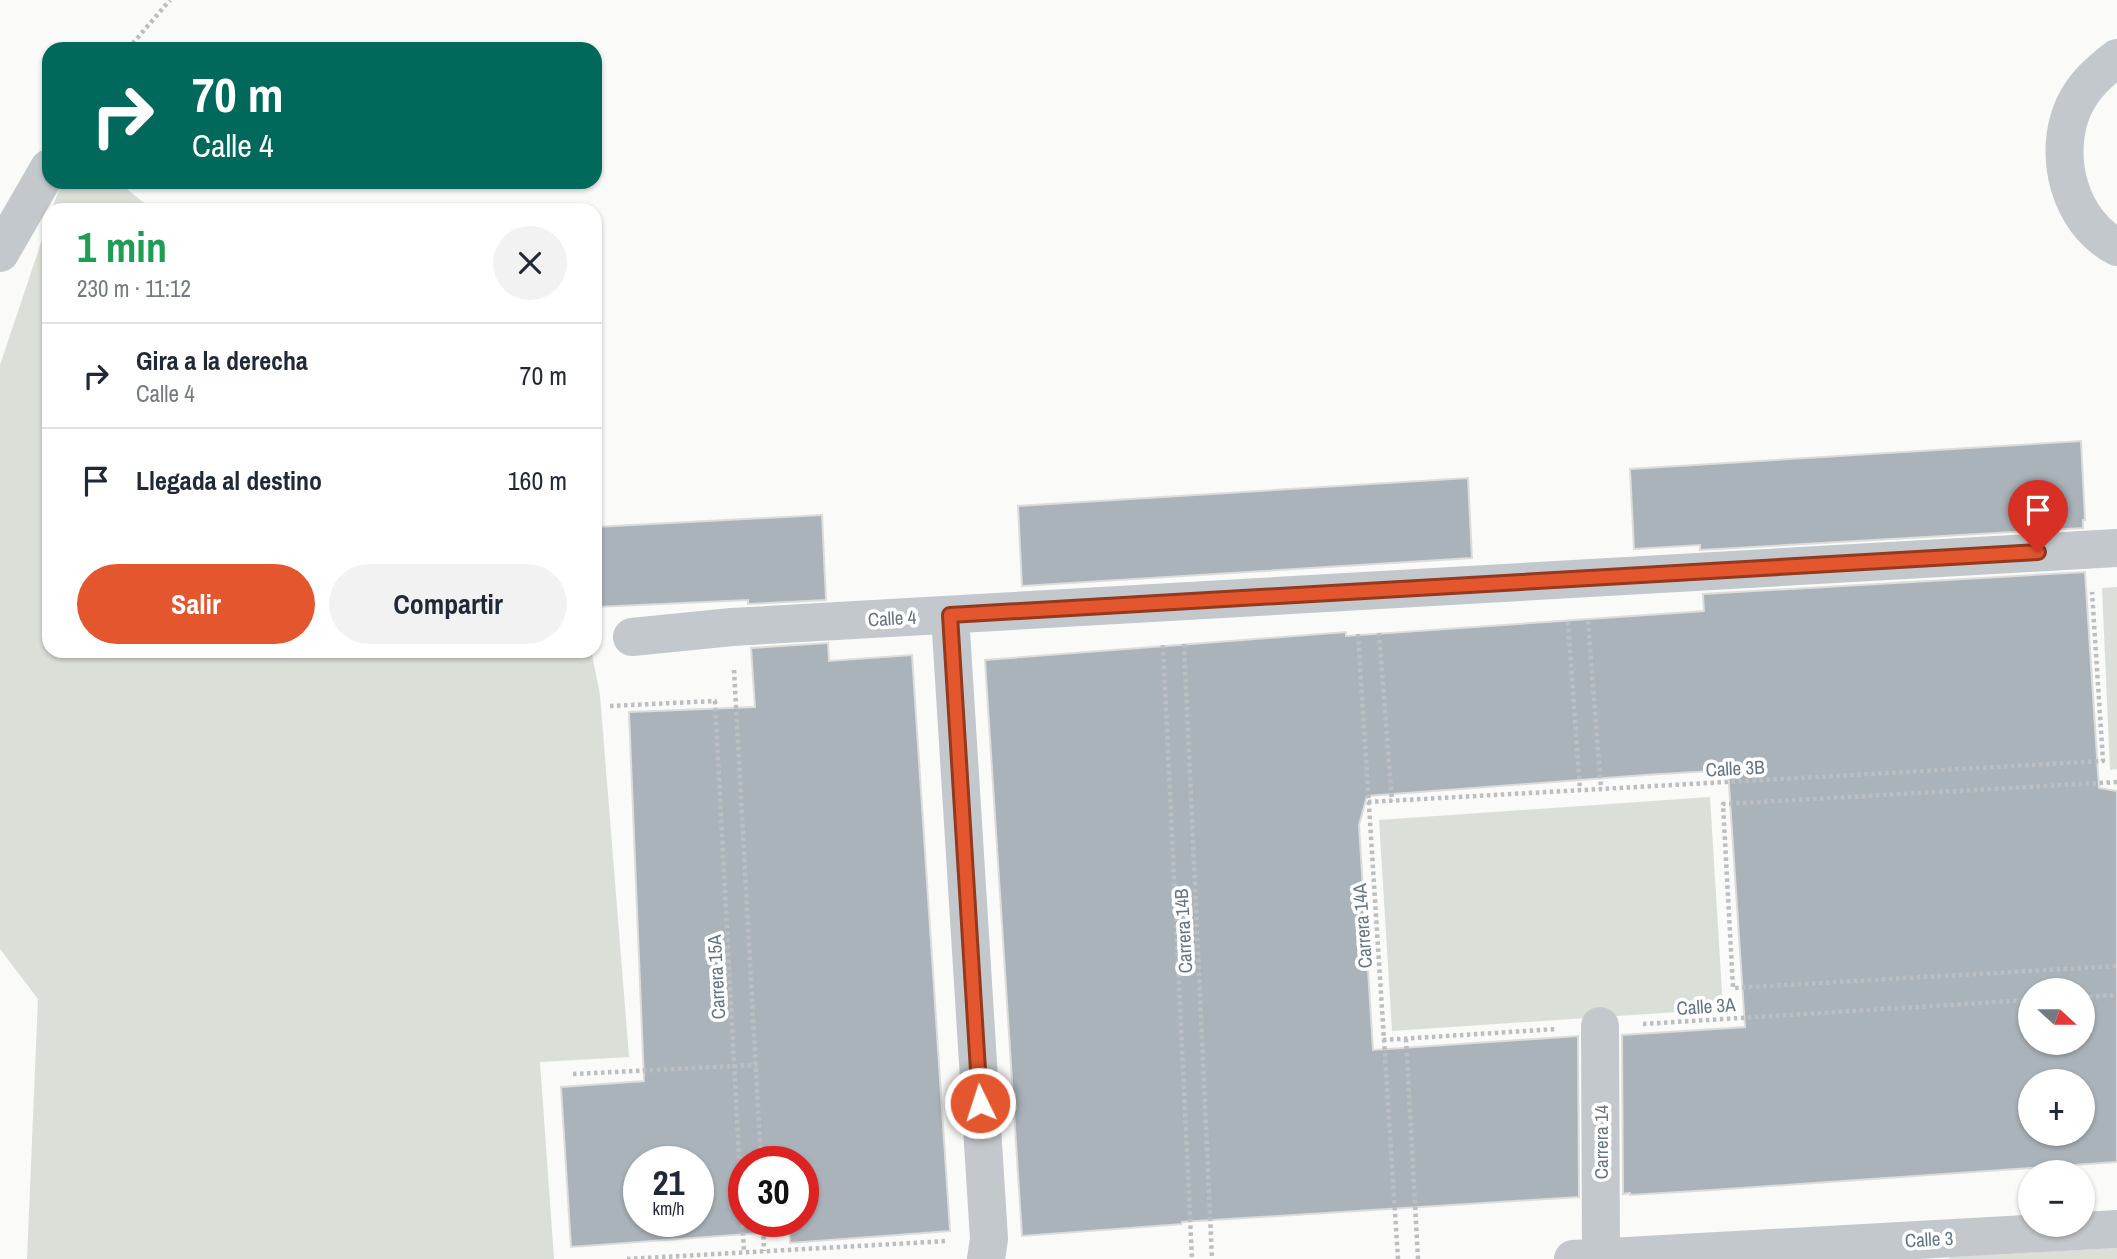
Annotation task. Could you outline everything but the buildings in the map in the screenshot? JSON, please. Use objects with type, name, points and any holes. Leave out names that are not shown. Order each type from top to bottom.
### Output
[{"type":"street","points":[[2117,58],[2095,75],[2074,106],[2064,142],[2067,180],[2082,215],[2108,242],[2117,247]]},
{"type":"street","points":[[0,253],[42,181]]},
{"type":"street","name":"Calle 4","points":[[632,637],[732,627],[2103,549]]},
{"type":"street","points":[[950,615],[982,1252]]},
{"type":"street","name":"Carrera 14","points":[[1587,1258],[1600,1026]]},
{"type":"street","name":"Calle 3","points":[[1587,1258],[2117,1229]]},
{"type":"path","points":[[134,42],[170,0]]},
{"type":"path","name":"Calle 3B","points":[[1368,802],[2103,761],[2103,549]]},
{"type":"path","points":[[1575,579],[1601,789]]},
{"type":"path","points":[[1575,579],[1580,790]]},
{"type":"path","points":[[1366,591],[1392,801]]},
{"type":"path","name":"Carrera 14A","points":[[1366,591],[1368,802],[1398,1259]]},
{"type":"path","name":"Carrera 14B","points":[[1171,602],[1192,1259]]},
{"type":"path","name":"Carrera 14B","points":[[1171,602],[1212,1259]]},
{"type":"path","name":"Carrera 15A","points":[[732,627],[760,1146]]},
{"type":"path","name":"Carrera 15A","points":[[610,706],[715,701],[744,1252]]},
{"type":"path","name":"Calle 3B","points":[[1733,988],[1723,804],[2117,782]]},
{"type":"path","name":"Calle 3A","points":[[1733,988],[2117,966]]},
{"type":"path","points":[[2095,996],[2117,995]]},
{"type":"path","name":"Calle 3A","points":[[1384,1040],[2018,1001]]},
{"type":"path","points":[[1406,1039],[1418,1259]]},
{"type":"path","points":[[573,1074],[757,1065]]},
{"type":"path","points":[[764,1237],[764,1251]]},
{"type":"path","points":[[627,1259],[764,1251],[982,1252]]},
{"type":"shaded area","points":[[59,189],[127,189],[144,203],[54,203]]},
{"type":"shaded area","points":[[42,240],[42,658],[593,658],[600,695],[629,1057],[540,1062],[554,1259],[27,1259],[38,999],[0,949],[0,365]]},
{"type":"shaded area","points":[[2117,587],[2117,769],[2110,770],[2102,588]]},
{"type":"shaded area","points":[[1710,797],[1723,1009],[1392,1031],[1379,820]]},
{"type":"shaded area","points":[[2117,1248],[2117,1259],[1948,1259],[1950,1257]]},
{"type":"route","points":[[980,1103],[950,615],[2038,552]]}]
